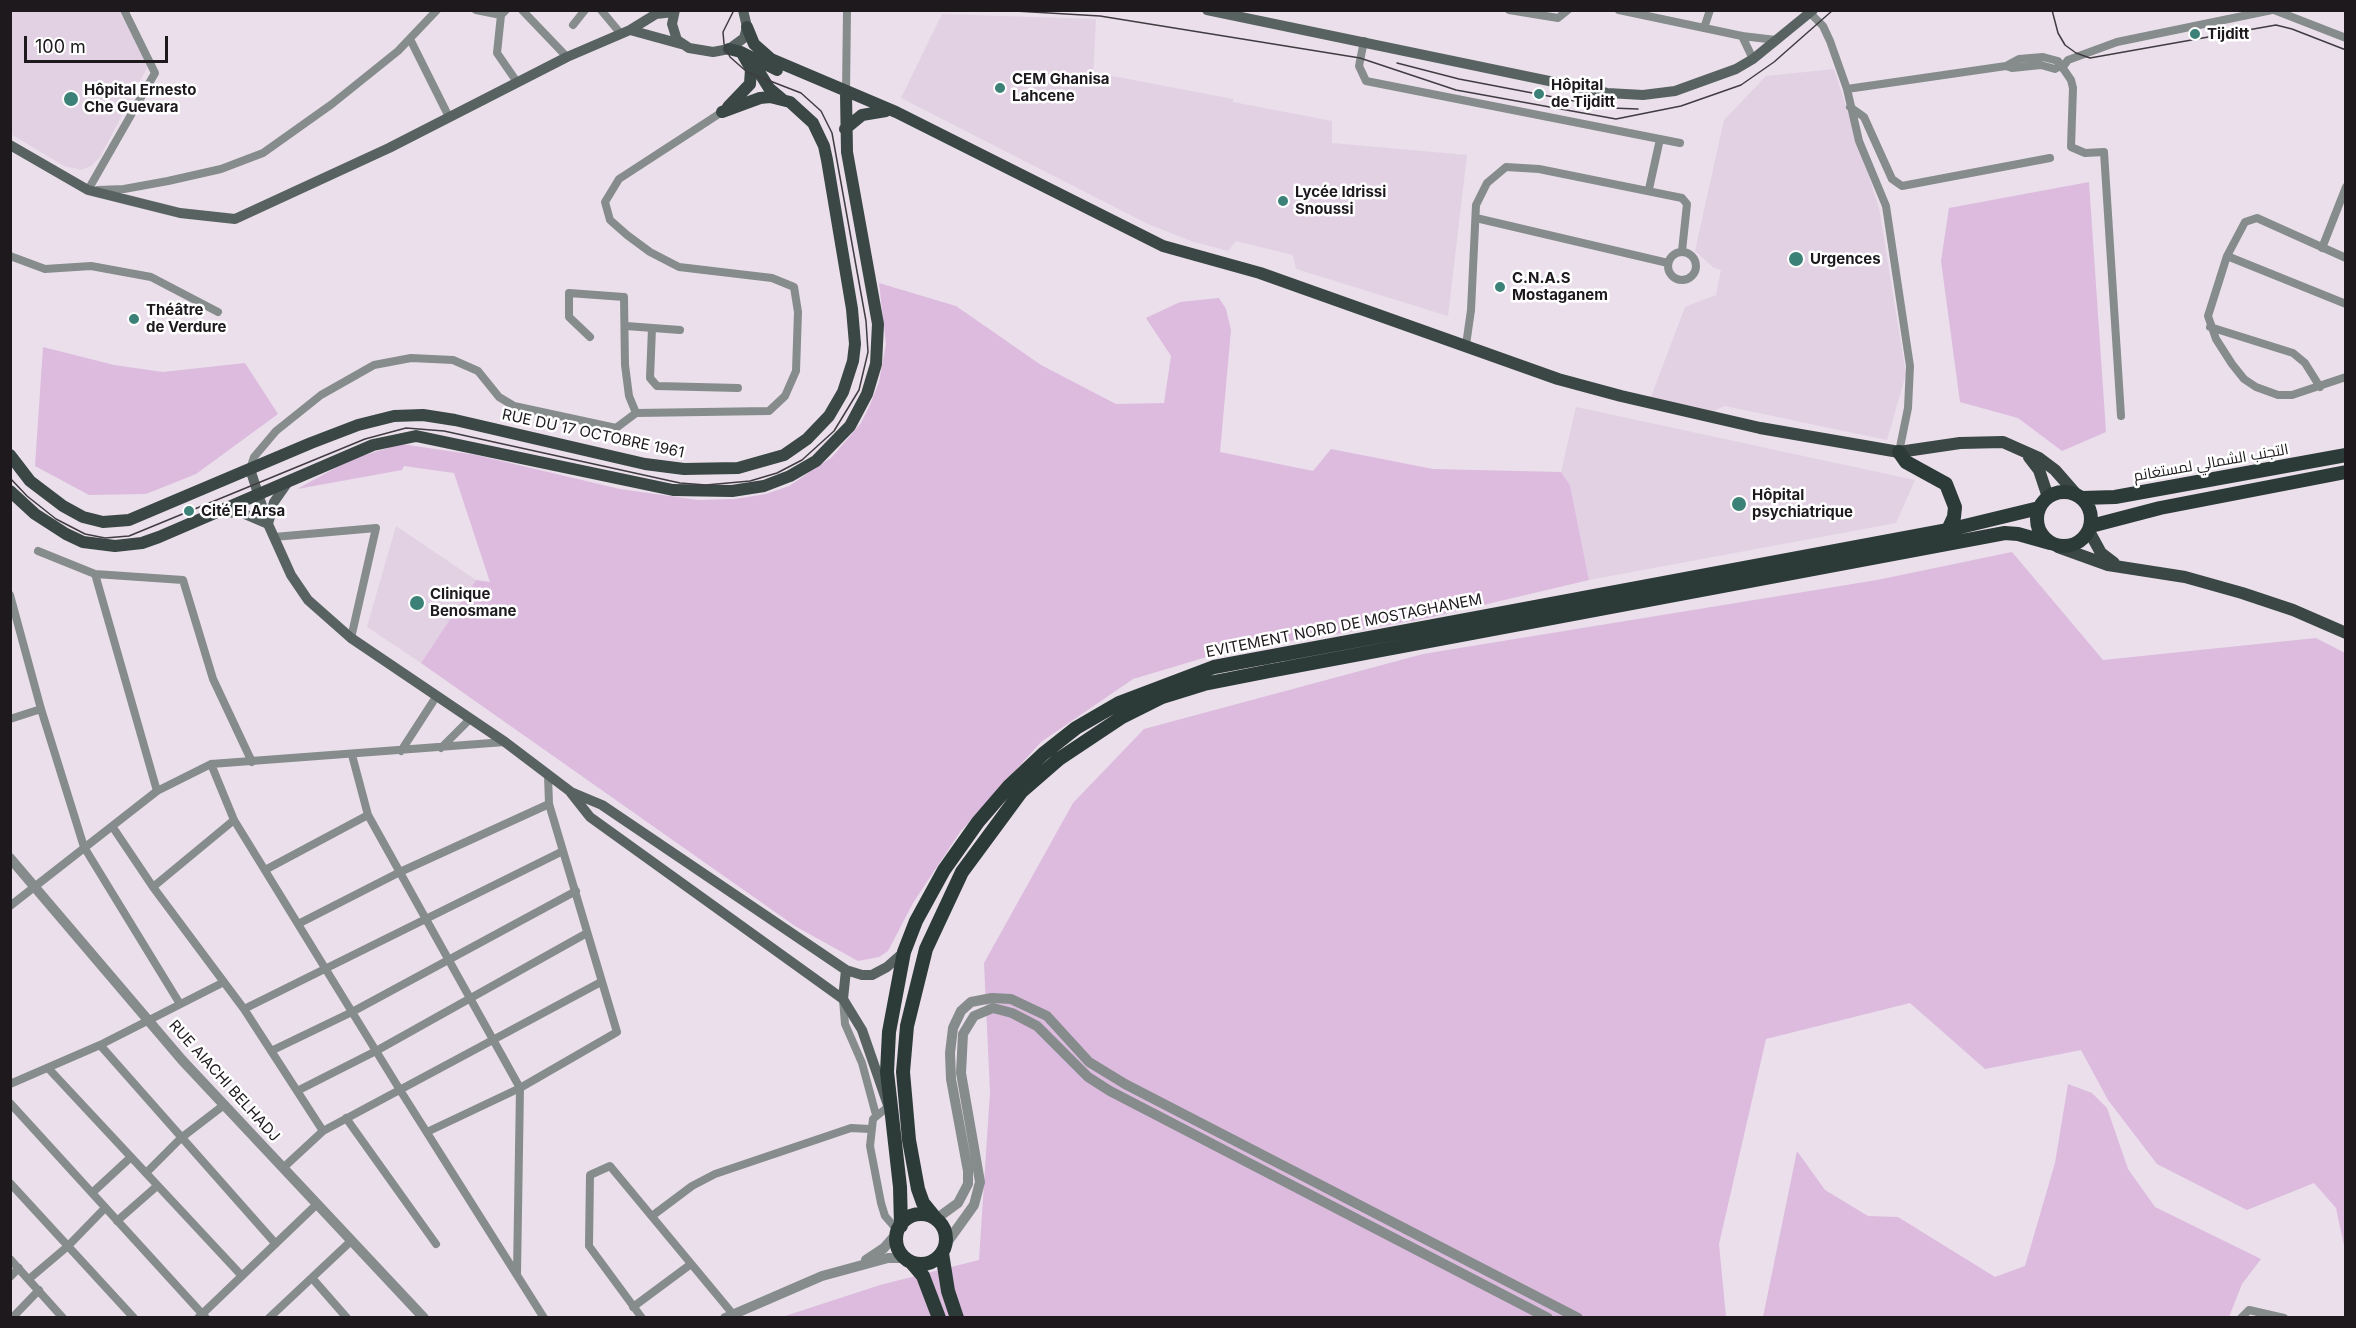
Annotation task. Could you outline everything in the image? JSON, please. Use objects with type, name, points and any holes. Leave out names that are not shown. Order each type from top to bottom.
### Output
[{"type":"highway","points":[[1899,452],[1906,462],[1946,484],[1955,507],[1954,517],[1948,530]]},
{"type":"highway","name":"التجنب الشمالي لمستغانم","points":[[2079,496],[2115,497],[2346,455]]},
{"type":"highway","points":[[2090,529],[2091,512],[2079,496],[2062,492],[2044,502],[2037,515],[2039,531],[2054,545],[2077,544],[2090,529],[2160,508],[2346,472]]},
{"type":"highway","name":"EVITEMENT NORD DE MOSTAGHANEM","points":[[899,1230],[900,1187],[889,1106],[889,1032],[904,952],[916,921],[944,870],[978,822],[1009,786],[1043,754],[1076,728],[1119,704],[1162,685],[1214,667],[1948,530],[2044,502]]},
{"type":"highway","name":"EVITEMENT NORD DE MOSTAGHANEM","points":[[936,1219],[923,1203],[918,1189],[903,1072],[907,1026],[926,949],[962,872],[1021,792],[1059,759],[1122,717],[1162,697],[1204,684],[2006,533],[2018,534],[2054,545]]},
{"type":"highway","points":[[939,1317],[923,1276],[898,1246],[899,1230],[917,1215],[936,1219],[944,1230],[948,1291],[957,1317]]},
{"type":"highway","points":[[908,1260],[924,1264],[944,1248]]},
{"type":"main road","points":[[743,10],[754,44],[764,54],[830,83],[846,93],[896,112],[1162,246],[1260,273],[1558,379],[1621,396],[1760,428],[1899,452],[1985,441],[2022,449],[2055,470],[2079,496]]},
{"type":"main road","points":[[1207,10],[1619,94],[1675,91],[1722,76],[1753,59],[1812,12]]},
{"type":"main road","points":[[10,145],[88,190],[180,213],[235,219],[295,193],[567,57],[626,32],[656,14],[674,11],[673,29],[681,44]]},
{"type":"main road","points":[[740,53],[747,27]]},
{"type":"main road","points":[[626,32],[681,44],[703,52],[740,53],[828,91],[846,93]]},
{"type":"main road","points":[[723,112],[750,84],[750,63],[740,53]]},
{"type":"main road","name":"RUE DU 17 OCTOBRE 1961","points":[[10,455],[30,481],[63,506],[83,517],[103,522],[129,520],[358,424],[409,415],[455,420],[645,464],[684,469],[738,468],[768,461],[796,448],[829,416],[843,392],[853,360],[855,327],[824,146],[806,114],[769,88],[740,53]]},
{"type":"main road","points":[[10,491],[50,525],[82,542],[99,545],[142,543],[373,445],[416,436],[634,484],[694,492],[732,491],[764,486],[790,476],[816,461],[838,440],[859,411],[872,379],[878,344],[875,306],[847,152],[846,93]]},
{"type":"main road","points":[[723,112],[760,98],[782,99]]},
{"type":"main road","points":[[845,129],[862,115],[873,112],[896,112]]},
{"type":"main road","points":[[2022,449],[2039,470],[2044,502]]},
{"type":"main road","points":[[250,469],[268,524],[291,575],[308,600],[351,638],[469,720],[505,742],[571,792],[602,805],[846,970],[862,975],[872,975],[888,967],[904,952]]},
{"type":"main road","points":[[268,524],[274,502],[283,487],[291,480]]},
{"type":"main road","points":[[217,512],[242,513],[268,524]]},
{"type":"main road","points":[[2090,529],[2101,553],[2123,568]]},
{"type":"main road","points":[[2054,545],[2123,568],[2185,577],[2242,593],[2293,610],[2346,633]]},
{"type":"main road","points":[[571,792],[590,817],[843,999],[862,1030],[889,1106]]},
{"type":"main road","points":[[843,999],[846,970]]},
{"type":"street","points":[[88,190],[155,73],[124,10]]},
{"type":"street","points":[[88,190],[124,189],[168,181],[221,169],[263,153],[332,104],[410,39],[437,10]]},
{"type":"street","points":[[476,10],[503,13],[497,53],[517,82]]},
{"type":"street","points":[[522,10],[567,57]]},
{"type":"street","points":[[573,25],[585,10]]},
{"type":"street","points":[[601,10],[626,32]]},
{"type":"street","points":[[846,93],[847,10]]},
{"type":"street","points":[[1509,11],[1558,18],[1568,10]]},
{"type":"street","points":[[1619,10],[1663,14],[1704,28],[1776,40]]},
{"type":"street","points":[[1704,28],[1710,10]]},
{"type":"street","points":[[1847,89],[2006,66],[2012,68],[2041,65],[2055,69],[2068,60],[2117,42],[2273,10],[2346,38]]},
{"type":"street","points":[[1812,12],[1830,41],[1847,89],[1859,141],[1886,206],[1910,366],[1908,408],[1899,452]]},
{"type":"street","points":[[1742,36],[1753,59]]},
{"type":"street","points":[[410,39],[449,117]]},
{"type":"street","points":[[1364,41],[1359,66],[1366,81],[1680,143]]},
{"type":"street","points":[[2060,67],[2071,80],[2073,88],[2071,147],[2085,153],[2104,152],[2121,416]]},
{"type":"street","points":[[1850,107],[1864,117],[1892,179],[1902,186],[2050,158]]},
{"type":"street","points":[[250,469],[254,458],[276,431],[321,395],[374,365],[411,358],[453,360],[478,371],[499,397],[526,409],[616,428],[636,413],[769,411],[785,396],[796,371],[798,312],[794,287],[772,279],[679,267],[650,252],[610,220],[605,202],[619,179],[723,112]]},
{"type":"street","points":[[1649,189],[1660,138]]},
{"type":"street","points":[[1466,345],[1471,310],[1476,205],[1487,183],[1506,167],[1539,169],[1649,189],[1685,200],[1682,251]]},
{"type":"street","points":[[2322,248],[2346,187]]},
{"type":"street","points":[[1476,218],[1668,263]]},
{"type":"street","points":[[2346,258],[2257,218],[2245,222],[2228,256],[2209,306],[2210,327],[2244,379],[2256,387],[2278,395],[2292,395],[2346,378]]},
{"type":"street","points":[[1682,251],[1690,254],[1696,262],[1695,271],[1689,278],[1676,278],[1670,272],[1668,263],[1673,255],[1682,251]]},
{"type":"street","points":[[10,256],[45,269],[91,266],[151,278],[218,312]]},
{"type":"street","points":[[2228,256],[2346,304]]},
{"type":"street","points":[[590,337],[569,317],[569,293],[624,297],[629,396],[636,413]]},
{"type":"street","points":[[626,326],[680,330]]},
{"type":"street","points":[[2210,327],[2293,353],[2305,363],[2320,387]]},
{"type":"street","points":[[652,328],[651,378],[657,386],[738,388]]},
{"type":"street","points":[[274,537],[376,528],[351,638]]},
{"type":"street","points":[[39,551],[95,574],[180,578],[185,582],[213,679],[252,762]]},
{"type":"street","points":[[95,574],[157,791]]},
{"type":"street","points":[[10,595],[41,709],[84,847],[180,1004]]},
{"type":"street","points":[[401,751],[436,697]]},
{"type":"street","points":[[10,719],[41,709]]},
{"type":"street","points":[[441,748],[469,720]]},
{"type":"street","points":[[10,906],[157,791],[211,764],[505,742]]},
{"type":"street","points":[[352,755],[368,815],[520,1088],[517,1273]]},
{"type":"street","points":[[211,764],[234,820],[400,1090],[544,1317]]},
{"type":"street","points":[[427,1132],[520,1088],[617,1032],[549,804],[548,775]]},
{"type":"street","points":[[298,924],[400,872],[549,804]]},
{"type":"street","points":[[266,870],[368,815]]},
{"type":"street","points":[[153,887],[234,820]]},
{"type":"street","points":[[112,826],[153,887],[244,1009],[323,1131]]},
{"type":"street","points":[[244,1009],[563,851]]},
{"type":"street","name":"RUE AIACHI BELHADJ","points":[[10,858],[224,1105],[424,1317]]},
{"type":"street","points":[[271,1051],[352,1012],[576,891]]},
{"type":"street","points":[[297,1091],[376,1051],[469,996],[587,933]]},
{"type":"street","points":[[10,1084],[100,1045],[224,982]]},
{"type":"street","points":[[283,1168],[323,1131],[601,982]]},
{"type":"street","points":[[936,1219],[958,1203],[968,1184],[968,1171],[951,1079],[950,1053],[953,1028],[961,1011],[971,1002],[992,998],[1011,999],[1047,1016],[1089,1062],[1125,1084],[1578,1317]]},
{"type":"street","points":[[843,999],[845,1024],[862,1064],[876,1115]]},
{"type":"street","points":[[944,1248],[974,1205],[980,1182],[961,1073],[963,1034],[974,1016],[993,1008],[1001,1009],[1037,1026],[1088,1077],[1110,1091],[1548,1317]]},
{"type":"street","points":[[100,1045],[275,1243]]},
{"type":"street","points":[[48,1068],[242,1276]]},
{"type":"street","points":[[10,1103],[202,1316],[317,1204]]},
{"type":"street","points":[[146,1173],[181,1138],[224,1105]]},
{"type":"street","points":[[860,1264],[884,1248],[899,1230],[885,1216],[870,1146],[870,1129],[876,1115],[889,1106]]},
{"type":"street","points":[[346,1118],[436,1244]]},
{"type":"street","points":[[652,1216],[692,1186],[715,1174],[851,1128],[870,1129]]},
{"type":"street","points":[[92,1193],[131,1158]]},
{"type":"street","points":[[642,1317],[589,1246],[591,1175],[612,1166],[729,1315],[822,1276],[860,1264],[888,1258],[908,1260]]},
{"type":"street","points":[[10,1184],[134,1317]]},
{"type":"street","points":[[117,1221],[157,1186]]},
{"type":"street","points":[[29,1279],[68,1246],[105,1208]]},
{"type":"street","points":[[273,1316],[351,1241]]},
{"type":"street","points":[[10,1258],[63,1317]]},
{"type":"street","points":[[633,1307],[691,1264]]},
{"type":"street","points":[[10,1277],[19,1268]]},
{"type":"street","points":[[312,1278],[348,1317]]},
{"type":"street","points":[[12,1317],[39,1290]]},
{"type":"street","points":[[2241,1317],[2249,1310],[2259,1310],[2284,1317]]},
{"type":"shaded area","name":"Hôpital Ernesto Che Guevara","points":[[11,11],[119,11],[149,64],[100,157],[91,166],[82,170],[64,166],[11,134]]},
{"type":"shaded area","name":"Lycée Idrissi Snoussi","points":[[942,14],[1096,19],[1093,77],[1102,79],[1102,74],[1332,121],[1332,143],[1467,155],[1448,316],[1296,269],[1293,255],[1236,241],[1228,251],[1191,241],[1148,224],[901,98]]},
{"type":"shaded area","name":"Urgences","points":[[1834,69],[1879,208],[1906,374],[1887,440],[1725,406],[1714,411],[1651,397],[1685,307],[1716,295],[1721,270],[1714,268],[1695,251],[1724,120],[1766,76]]},
{"type":"shaded area","points":[[2089,182],[2106,432],[2062,451],[2018,418],[1960,402],[1941,261],[1949,208]]},
{"type":"shaded area","points":[[879,283],[956,306],[1041,365],[1116,404],[1164,403],[1171,356],[1146,318],[1180,302],[1219,298],[1226,309],[1231,330],[1220,452],[1313,471],[1331,449],[1433,469],[1561,472],[1570,485],[1589,580],[1428,618],[1308,639],[1247,645],[1133,679],[1041,742],[960,832],[913,903],[888,951],[879,957],[858,961],[795,926],[421,663],[476,580],[490,582],[454,473],[404,466],[402,470],[297,489],[352,459],[401,444],[476,455],[620,489],[698,500],[735,499],[766,494],[789,486],[832,457],[861,423],[870,405],[879,382],[886,344]]},
{"type":"shaded area","points":[[43,347],[114,365],[163,372],[245,363],[278,414],[196,474],[146,494],[89,495],[35,466]]},
{"type":"shaded area","name":"Hôpital psychiatrique","points":[[1576,407],[1915,480],[1896,523],[1589,580],[1570,485],[1561,472]]},
{"type":"shaded area","name":"Clinique Benosmane","points":[[396,526],[476,580],[421,663],[367,627]]},
{"type":"shaded area","points":[[2012,552],[2103,660],[2316,638],[2345,653],[2345,1250],[2336,1208],[2314,1183],[2247,1210],[2157,1164],[2108,1100],[2081,1050],[1985,1069],[1910,1003],[1766,1039],[1719,1244],[1726,1317],[779,1318],[880,1285],[979,1260],[990,1092],[984,963],[1073,803],[1144,729],[1423,654],[1877,580]]},
{"type":"shaded area","points":[[2068,1084],[2092,1093],[2107,1108],[2128,1169],[2155,1207],[2261,1259],[2242,1284],[2229,1317],[1763,1317],[1797,1151],[1825,1190],[1868,1216],[1898,1217],[1995,1277],[2025,1266],[2055,1163]]},
{"type":"tram line","points":[[10,478],[27,496],[56,519],[85,534],[105,538],[129,536],[365,439],[406,428],[444,431],[680,483],[706,485],[750,481],[777,473],[802,460],[834,431],[859,390],[868,352],[866,321],[832,133],[821,111],[801,93],[747,72],[730,57],[724,44],[723,32],[734,10]]},
{"type":"tram line","points":[[998,10],[1100,16],[1360,58],[1456,90],[1616,119],[1681,106],[1741,85],[1774,62],[1833,10]]},
{"type":"tram line","points":[[2052,10],[2058,33],[2065,45],[2076,53],[2090,58],[2276,25],[2346,50]]},
{"type":"tram line","points":[[1397,63],[1459,79],[1611,108],[1638,109]]},
{"type":"place","name":"Tijditt","points":[[2195,34]]},
{"type":"place","name":"CEM Ghanisa Lahcene","points":[[1000,88]]},
{"type":"place","name":"Hôpital de Tijditt","points":[[1539,94]]},
{"type":"place","name":"Hôpital Ernesto Che Guevara","points":[[71,99]]},
{"type":"place","name":"Lycée Idrissi Snoussi","points":[[1283,201]]},
{"type":"place","name":"Urgences","points":[[1796,259]]},
{"type":"place","name":"C.N.A.S Mostaganem","points":[[1500,287]]},
{"type":"place","name":"Théâtre de Verdure","points":[[134,319]]},
{"type":"place","name":"Hôpital psychiatrique","points":[[1739,504]]},
{"type":"place","name":"Cité El Arsa","points":[[189,511]]},
{"type":"place","name":"Clinique Benosmane","points":[[417,603]]}]
